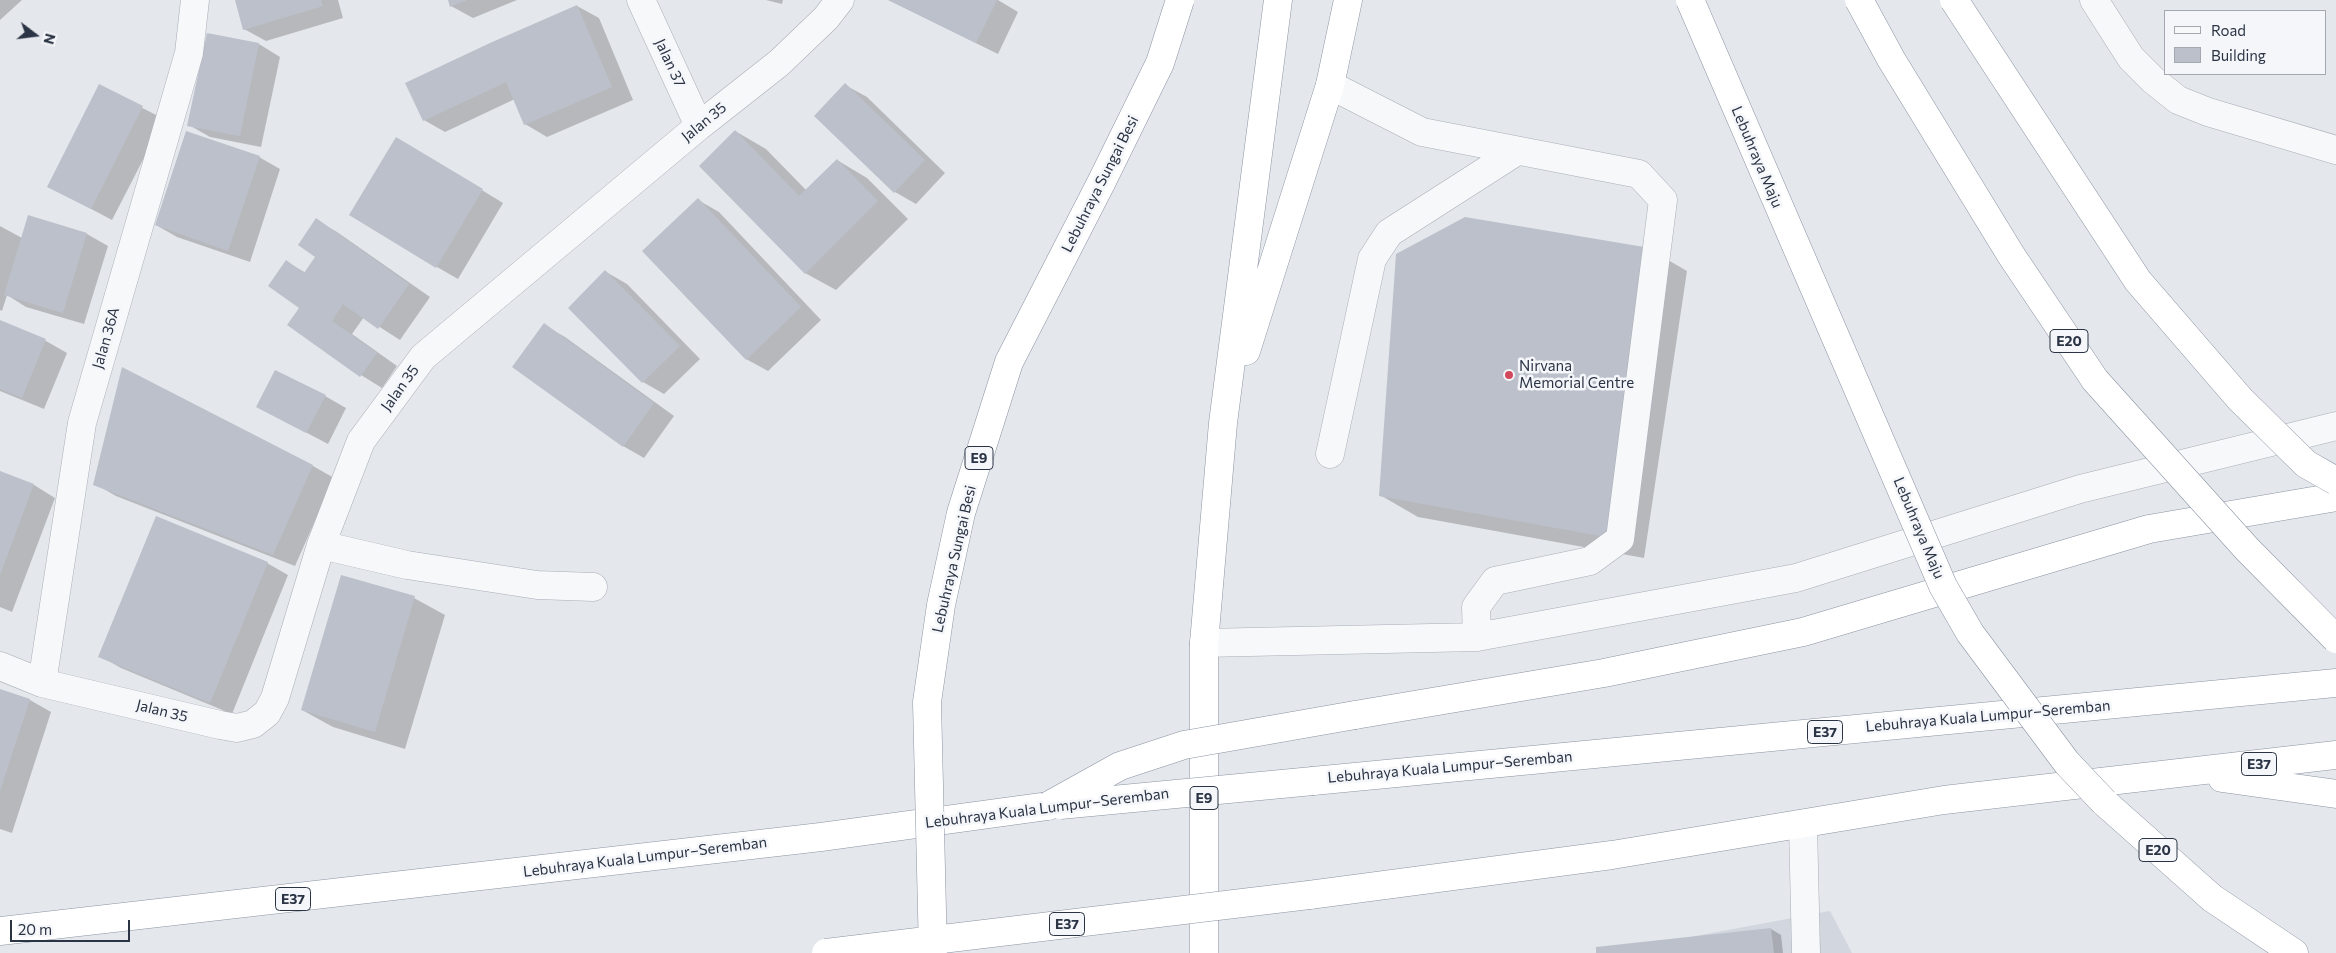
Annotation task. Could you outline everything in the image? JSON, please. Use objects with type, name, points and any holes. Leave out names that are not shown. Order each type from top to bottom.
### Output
[{"type":"highway","name":"Lebuhraya Sungai Besi","points":[[934,953],[927,702],[941,605],[961,513],[1009,362],[1160,63],[1180,0]]},
{"type":"highway","name":"E9","points":[[1204,953],[1204,643],[1223,423],[1278,0]]},
{"type":"highway","points":[[1223,423],[1330,85],[1348,0]]},
{"type":"highway","name":"Lebuhraya Maju","points":[[1690,0],[1944,586],[1970,633],[2067,763],[2104,802],[2212,898],[2294,953]]},
{"type":"highway","name":"E20","points":[[1859,0],[1891,59],[2011,255],[2095,380],[2247,549],[2336,639]]},
{"type":"highway","points":[[1954,0],[2138,281],[2240,399],[2306,464],[2336,481]]},
{"type":"highway","points":[[1048,806],[1120,766],[1184,745],[1604,673],[1803,632],[2149,529],[2336,497]]},
{"type":"highway","name":"Lebuhraya Kuala Lumpur–Seremban","points":[[0,931],[821,837],[1048,806],[2336,683]]},
{"type":"highway","name":"E37","points":[[826,953],[1309,895],[1612,855],[1944,800],[2336,755]]},
{"type":"highway","points":[[2181,772],[2336,794]]},
{"type":"highway","points":[[2212,898],[2259,953]]},
{"type":"street","name":"Jalan 36A","points":[[42,683],[82,423],[189,53],[195,0]]},
{"type":"street","name":"Jalan 37","points":[[641,0],[699,126]]},
{"type":"street","name":"Jalan 35","points":[[0,666],[42,683],[237,728],[253,724],[267,713],[275,698],[321,545],[362,441],[423,357],[699,126],[779,63],[826,18],[840,0]]},
{"type":"street","points":[[2094,0],[2131,58],[2153,80],[2178,100],[2208,112],[2336,150]]},
{"type":"street","points":[[1330,85],[1422,132],[1638,174],[1663,200],[1620,539],[1590,561],[1494,581],[1476,607],[1477,637]]},
{"type":"street","points":[[1330,454],[1372,259],[1389,233],[1517,151]]},
{"type":"street","points":[[1204,643],[1477,637],[1796,578],[2080,489],[2336,426]]},
{"type":"street","points":[[321,545],[407,565],[538,585],[592,587]]},
{"type":"street","points":[[1804,824],[1806,953]]},
{"type":"shaded area","points":[[1830,911],[1852,953],[1604,953]]},
{"type":"building","points":[[235,0],[321,0],[323,6],[243,30]]},
{"type":"building","points":[[448,0],[467,0],[450,7]]},
{"type":"building","points":[[889,0],[997,0],[976,43]]},
{"type":"building","points":[[577,5],[612,87],[524,125],[506,82],[423,121],[405,83]]},
{"type":"building","points":[[207,33],[259,43],[240,136],[187,126]]},
{"type":"building","points":[[845,83],[925,160],[894,193],[814,116]]},
{"type":"building","points":[[99,84],[143,106],[91,209],[47,187]]},
{"type":"building","points":[[735,130],[799,196],[837,159],[878,201],[805,274],[699,166]]},
{"type":"building","points":[[186,131],[260,156],[228,251],[155,225]]},
{"type":"building","points":[[396,137],[483,189],[436,268],[349,215]]},
{"type":"building","points":[[698,198],[801,307],[746,360],[642,251]]},
{"type":"building","points":[[28,215],[87,233],[63,313],[4,295]]},
{"type":"building","name":"Nirvana Memorial Centre","points":[[1465,217],[1650,248],[1606,537],[1379,496],[1396,254]]},
{"type":"building","points":[[316,218],[409,284],[378,329],[343,304],[332,321],[377,353],[360,377],[287,325],[299,308],[268,286],[286,260],[304,273],[315,257],[298,245]]},
{"type":"building","points":[[605,270],[680,346],[642,383],[568,308]]},
{"type":"building","points":[[0,320],[46,339],[22,398],[0,389]]},
{"type":"building","points":[[544,323],[654,403],[623,447],[512,367]]},
{"type":"building","points":[[122,367],[313,465],[273,555],[93,485]]},
{"type":"building","points":[[275,370],[326,395],[306,433],[256,407]]},
{"type":"building","points":[[0,471],[34,484],[0,575]]},
{"type":"building","points":[[156,516],[268,562],[210,703],[98,657]]},
{"type":"building","points":[[341,575],[415,596],[375,732],[301,710]]},
{"type":"building","points":[[0,689],[30,699],[0,791]]},
{"type":"building","points":[[1771,928],[1774,953],[1596,953],[1596,947]]},
{"type":"place","name":"Nirvana Memorial Centre","points":[[1509,375]]}]
